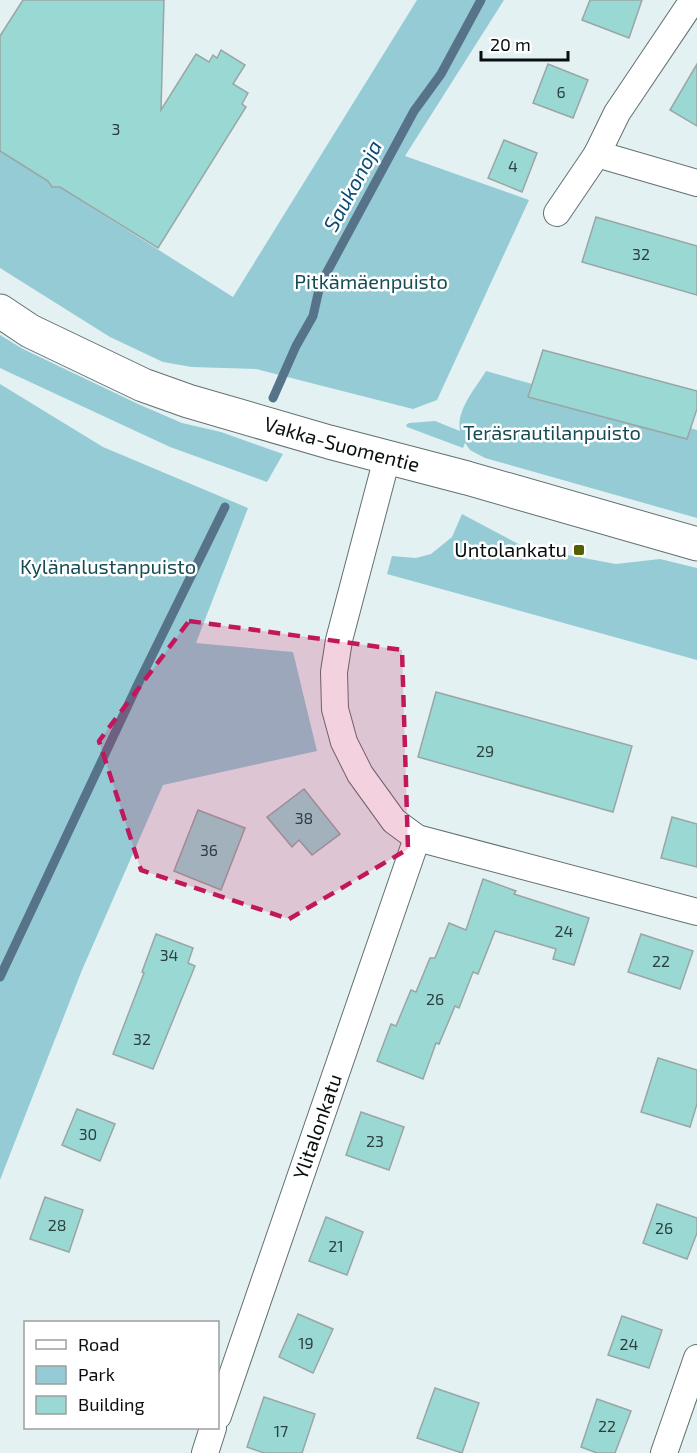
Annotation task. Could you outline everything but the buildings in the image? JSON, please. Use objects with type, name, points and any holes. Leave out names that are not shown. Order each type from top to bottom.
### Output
[{"type":"street","points":[[556,213],[597,154],[617,113],[693,0]]},
{"type":"street","points":[[597,154],[697,183]]},
{"type":"street","name":"Vakka-Suomentie","points":[[0,311],[30,331],[143,386],[217,411],[467,478],[697,544]]},
{"type":"street","points":[[387,458],[339,640],[334,672],[335,709],[344,742],[360,774],[394,821],[417,838],[697,912]]},
{"type":"street","name":"Ylitalonkatu","points":[[219,1413],[417,838]]},
{"type":"street","points":[[664,1453],[697,1358]]},
{"type":"street","points":[[205,1453],[213,1429]]},
{"type":"highlighted area","points":[[189,621],[402,650],[408,849],[289,919],[141,870],[99,741]]},
{"type":"green space","name":"Pitkämäenpuisto","points":[[417,0],[504,0],[405,156],[529,200],[437,400],[413,409],[256,369],[192,367],[163,362],[110,337],[0,268],[0,151],[49,179],[52,187],[60,186],[75,195],[233,297]]},
{"type":"green space","points":[[0,335],[23,349],[182,423],[221,432],[283,454],[267,482],[170,447],[0,368]]},
{"type":"green space","name":"Teräsrautilanpuisto","points":[[486,371],[697,430],[697,518],[485,458],[470,450],[465,443],[463,448],[407,427],[409,423],[435,421],[460,431],[464,408]]},
{"type":"green space","name":"Kylänalustanpuisto","points":[[0,384],[103,447],[248,508],[196,643],[293,652],[317,751],[163,785],[82,970],[0,1180]]},
{"type":"green space","points":[[462,514],[524,547],[616,564],[660,559],[697,568],[697,660],[387,574],[392,556],[416,558],[431,554],[452,537]]},
{"type":"waterway","name":"Saukonoja","points":[[273,398],[296,346],[313,316],[320,285],[414,111],[441,74],[481,0]]},
{"type":"waterway","points":[[0,977],[137,686],[225,507]]},
{"type":"place","name":"Untolankatu","points":[[579,550]]}]
